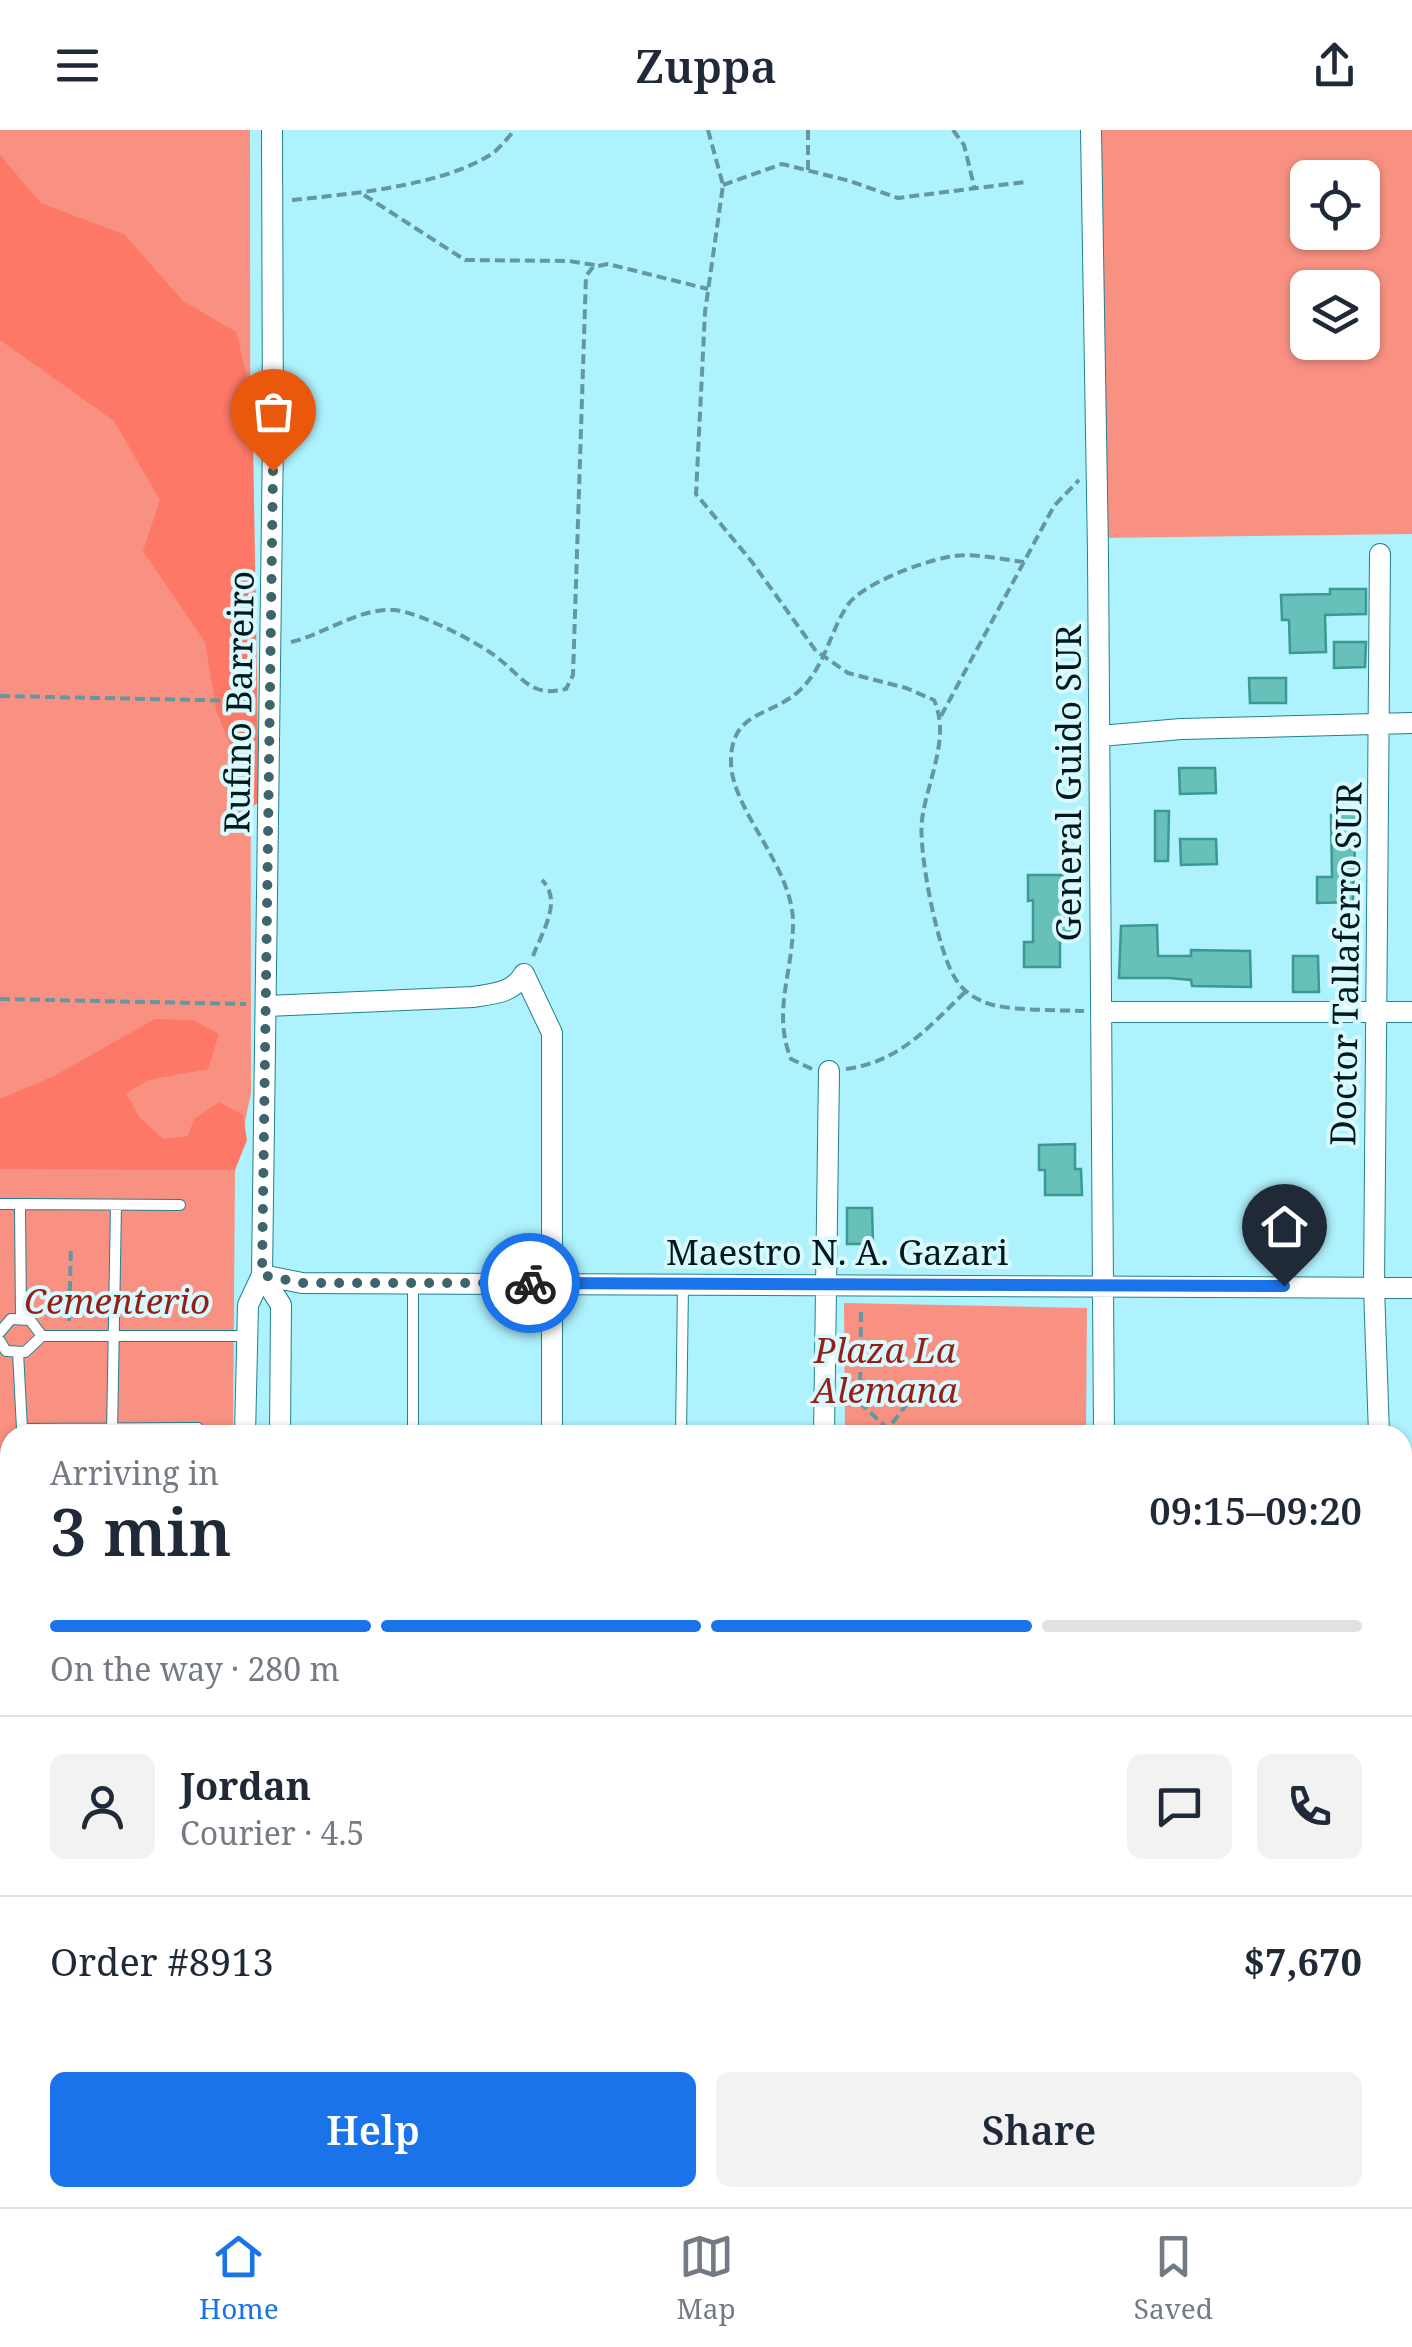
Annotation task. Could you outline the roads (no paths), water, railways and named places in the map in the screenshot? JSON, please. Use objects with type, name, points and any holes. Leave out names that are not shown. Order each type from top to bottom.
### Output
[{"type":"street","name":"Rufino Barreiro","points":[[262,1275],[259,1005],[270,644],[272,130]]},
{"type":"street","name":"General Guido SUR","points":[[1092,130],[1104,1425]]},
{"type":"street","name":"Doctor Tallaferro SUR","points":[[1378,1425],[1374,1287],[1380,554]]},
{"type":"street","points":[[1100,736],[1181,728],[1412,723]]},
{"type":"street","points":[[259,1005],[473,996],[504,992],[524,974],[552,1034],[552,1425]]},
{"type":"street","points":[[1102,1012],[1412,1012]]},
{"type":"street","points":[[824,1425],[829,1071]]},
{"type":"street","points":[[246,1425],[248,1305],[262,1275]]},
{"type":"street","points":[[262,1275],[281,1305],[280,1425]]},
{"type":"street","name":"Maestro N. A. Gazari","points":[[262,1275],[302,1283],[1412,1288]]},
{"type":"lane","points":[[0,1204],[180,1206]]},
{"type":"lane","points":[[20,1204],[20,1320]]},
{"type":"lane","points":[[112,1425],[116,1205]]},
{"type":"lane","points":[[413,1282],[413,1425]]},
{"type":"lane","points":[[681,1425],[683,1283]]},
{"type":"lane","points":[[0,1332],[11,1319],[30,1320],[42,1336]]},
{"type":"lane","points":[[0,1341],[6,1351],[26,1352],[42,1336],[248,1336]]},
{"type":"lane","points":[[18,1352],[22,1425]]},
{"type":"park label","name":"Cementerio","points":[[117,1300]]},
{"type":"park label","name":"Plaza La Alemana","points":[[885,1369]]}]
